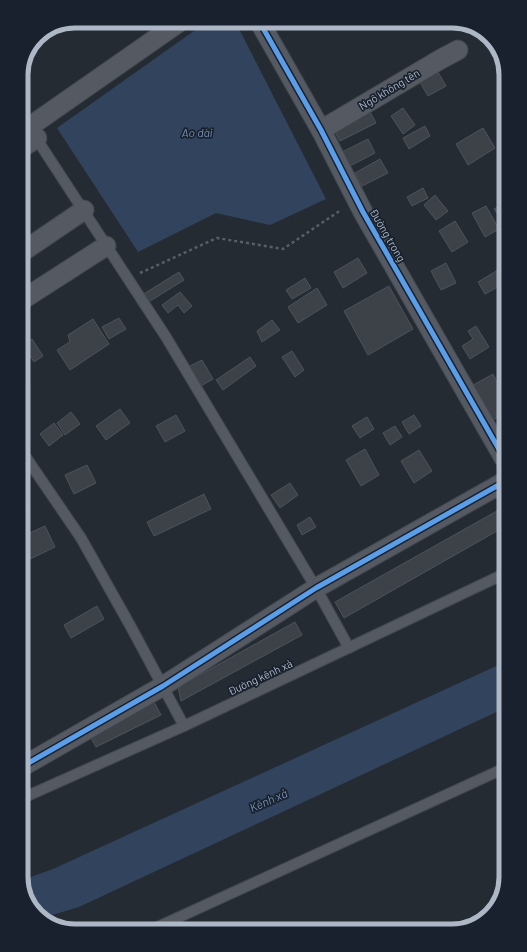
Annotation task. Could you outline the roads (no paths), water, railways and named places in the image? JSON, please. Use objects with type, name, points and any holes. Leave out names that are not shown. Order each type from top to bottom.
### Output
[{"type":"street","points":[[28,131],[171,28]]},
{"type":"street","name":"Đường trong","points":[[263,28],[321,130],[363,212],[499,449]]},
{"type":"street","name":"Ngõ không tên","points":[[321,130],[458,50]]},
{"type":"street","points":[[28,248],[84,210]]},
{"type":"street","points":[[28,296],[106,246]]},
{"type":"street","points":[[28,763],[163,686],[316,588],[499,485]]},
{"type":"lane","points":[[28,133],[84,210],[166,337],[316,588],[349,648]]},
{"type":"lane","points":[[28,460],[81,538],[184,726]]},
{"type":"lane","name":"Đường kênh xả","points":[[28,796],[184,726],[499,576]]},
{"type":"lane","points":[[164,924],[499,771]]},
{"type":"water","name":"Ao dài","points":[[198,28],[239,28],[326,199],[270,225],[216,213],[138,252],[57,128]]},
{"type":"water","name":"Kênh xả","points":[[499,665],[499,711],[79,907],[49,916],[38,906],[34,900],[29,886],[28,878],[53,869]]}]
